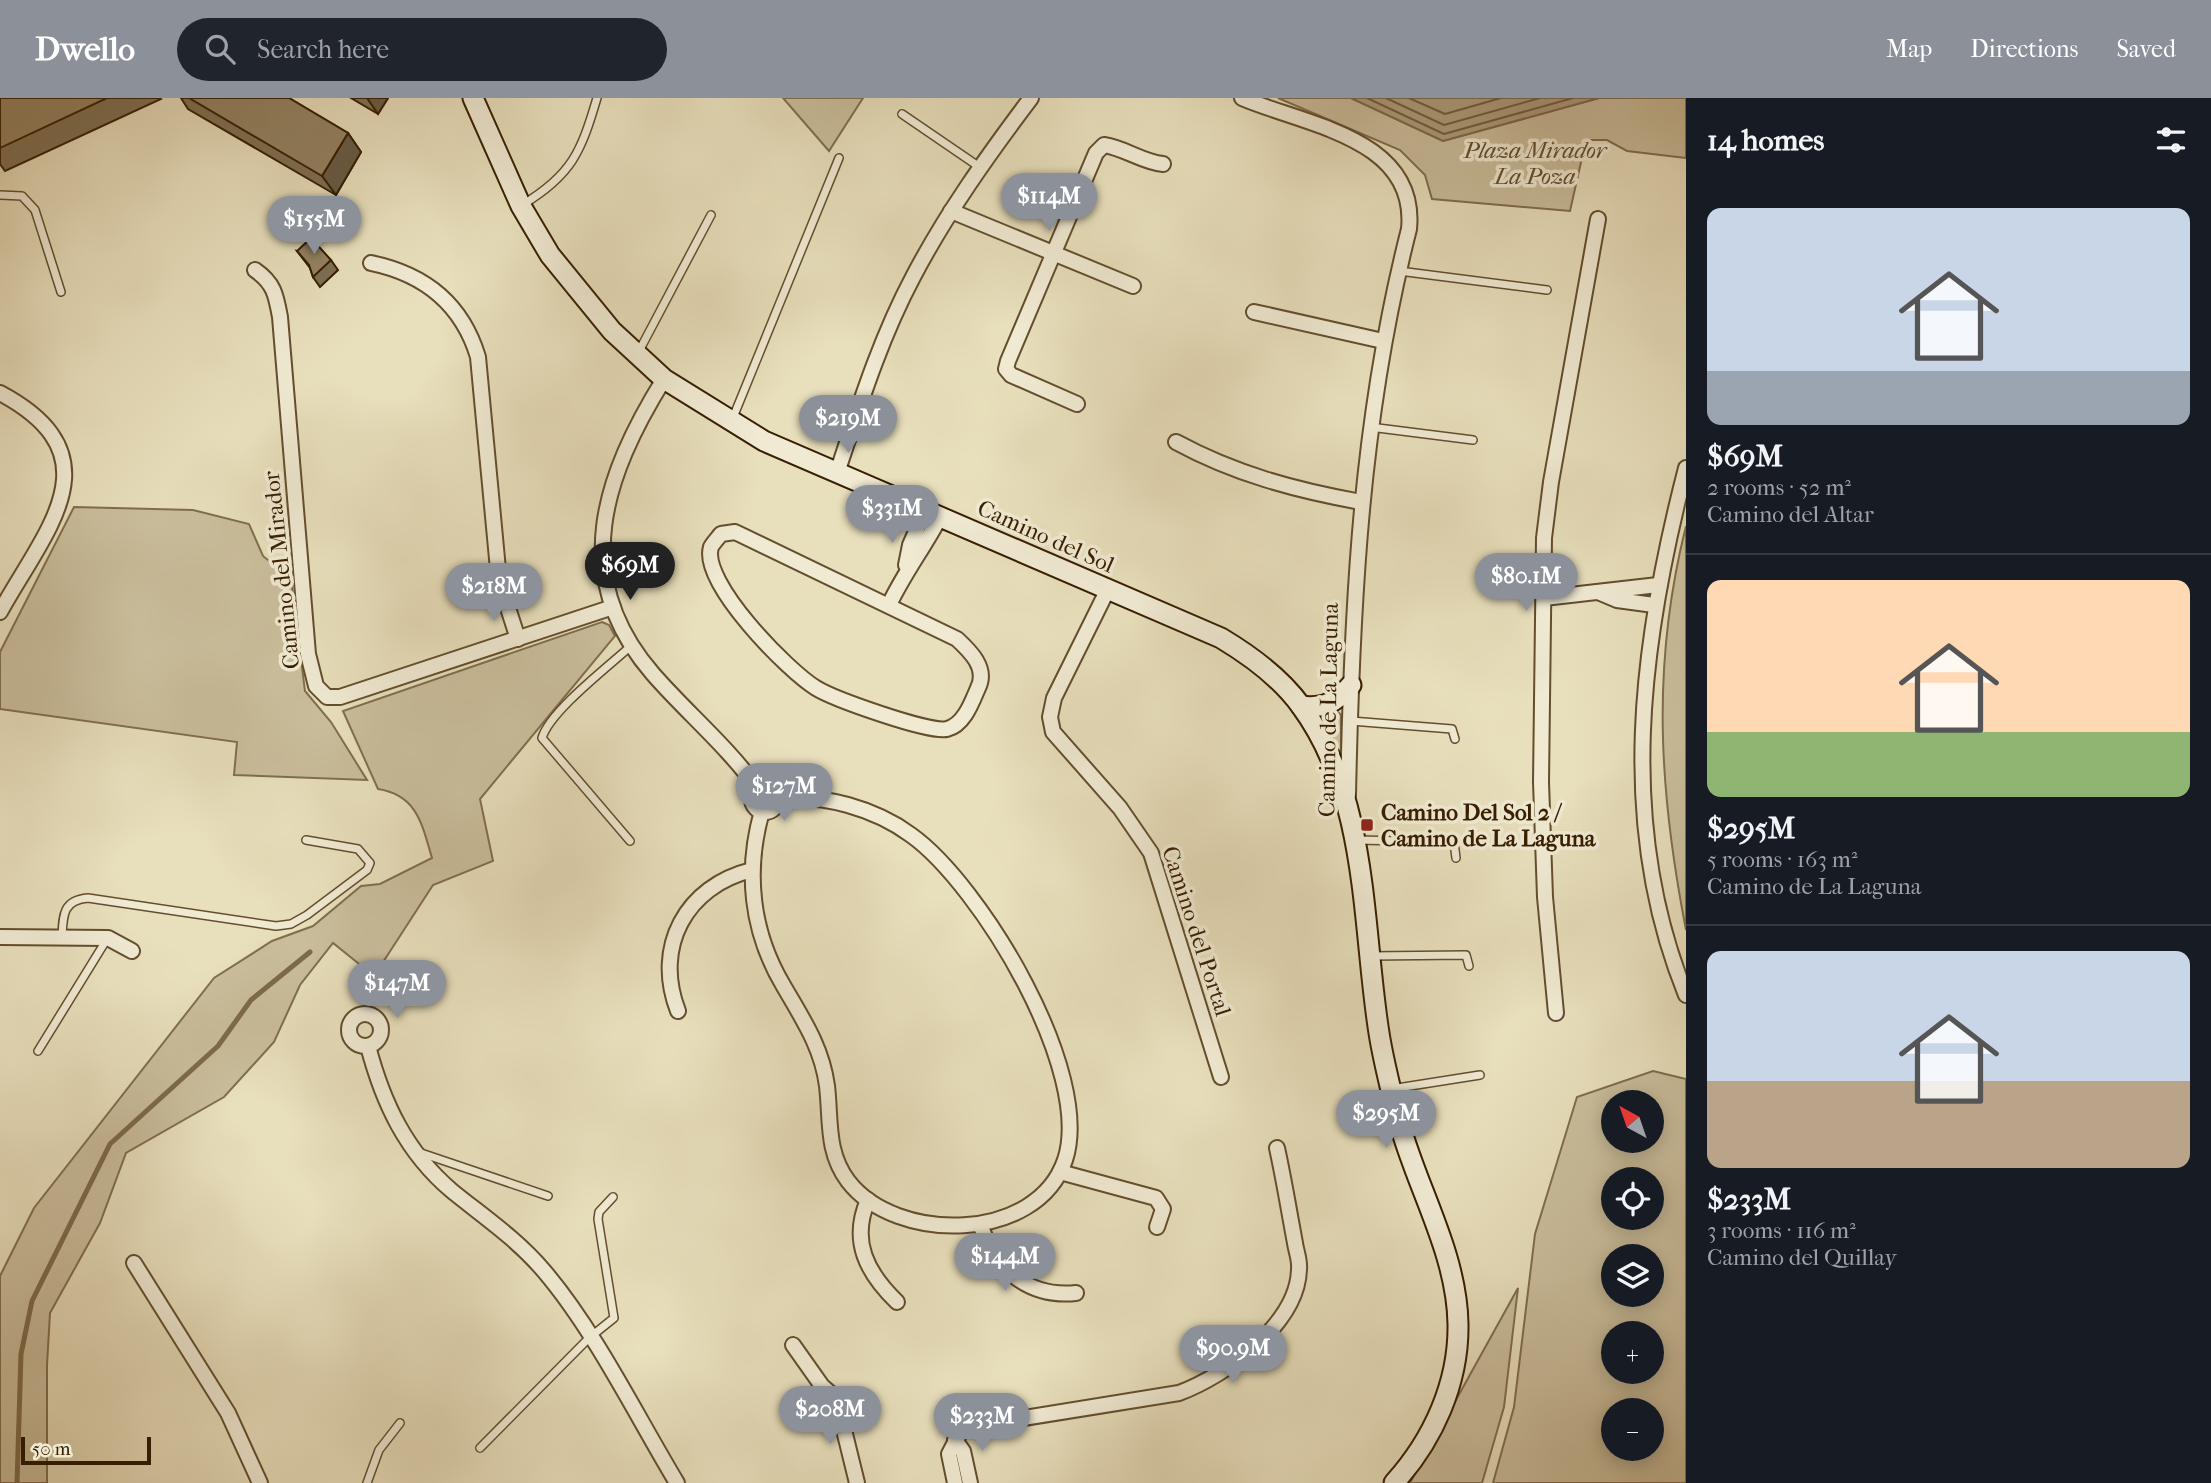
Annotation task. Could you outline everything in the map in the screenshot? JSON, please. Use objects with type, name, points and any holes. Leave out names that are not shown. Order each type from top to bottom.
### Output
[{"type":"street","name":"Camino del Sol","points":[[473,98],[521,206],[566,278],[637,356],[664,379],[731,423],[837,473],[934,512],[1107,591],[1221,638],[1260,665],[1301,706],[1326,752],[1348,810]]},
{"type":"street","points":[[837,473],[886,335],[912,278],[951,211],[1031,98]]},
{"type":"street","name":"Camino de La Laguna","points":[[1242,98],[1374,150],[1394,169],[1406,192],[1410,216],[1383,341],[1369,427],[1361,502],[1351,685],[1348,810],[1371,956],[1379,1033],[1410,1158],[1448,1262],[1458,1325],[1454,1369],[1440,1411],[1415,1457],[1394,1483]]},
{"type":"street","points":[[1077,404],[1011,375],[1006,369],[1096,153],[1104,145],[1149,162],[1163,164]]},
{"type":"street","points":[[951,211],[1133,286]]},
{"type":"street","points":[[1556,1013],[1545,897],[1541,795],[1544,538],[1551,482],[1598,219]]},
{"type":"street","points":[[371,263],[398,269],[424,281],[447,300],[472,336],[478,357],[499,580],[517,639]]},
{"type":"street","name":"Camino del Mirador","points":[[255,270],[269,280],[276,292],[308,654],[316,686],[327,697],[340,697],[613,607]]},
{"type":"street","points":[[1254,312],[1383,341]]},
{"type":"street","points":[[664,379],[627,441],[608,498],[604,559],[613,607],[632,645],[652,673],[730,752],[758,789]]},
{"type":"street","points":[[0,393],[25,407],[44,423],[60,449],[65,474],[58,510],[0,612]]},
{"type":"street","points":[[1176,442],[1249,476],[1302,491],[1361,502]]},
{"type":"street","points":[[1686,468],[1654,605],[1642,716],[1645,834],[1658,908],[1686,995]]},
{"type":"street","points":[[889,605],[905,570],[929,538],[934,512]]},
{"type":"street","points":[[735,532],[810,571],[889,605],[957,639],[972,652],[979,668],[981,683],[959,723],[946,729],[917,723],[850,705],[814,687],[733,608],[711,558],[711,546],[721,534],[735,532]]},
{"type":"street","points":[[1544,598],[1658,585]]},
{"type":"street","name":"Camino del Portal","points":[[1107,591],[1054,698],[1050,717],[1052,732],[1121,808],[1151,853],[1221,1077]]},
{"type":"street","points":[[1594,591],[1618,600],[1654,605]]},
{"type":"street","points":[[1301,706],[1319,709],[1338,700],[1351,685]]},
{"type":"street","points":[[758,789],[769,787],[776,791],[778,799],[775,807],[762,811]]},
{"type":"street","points":[[758,789],[753,801],[762,811]]},
{"type":"street","points":[[762,811],[752,870],[755,914],[767,954],[811,1031],[821,1057],[827,1090],[829,1134],[835,1158],[848,1181],[868,1200],[906,1217],[944,1224],[980,1224],[1003,1220],[1027,1208],[1046,1191],[1060,1172],[1070,1134],[1069,1105],[1064,1083],[1025,983],[998,935],[968,891],[922,843],[893,824],[827,802],[778,799]]},
{"type":"street","points":[[678,1011],[672,993],[671,965],[682,919],[704,891],[724,879],[752,870]]},
{"type":"street","points":[[0,937],[108,938],[132,951]]},
{"type":"street","points":[[368,1046],[390,1111],[414,1151],[444,1184],[498,1225],[558,1288],[677,1483]]},
{"type":"street","points":[[956,1483],[949,1454],[955,1440],[968,1427],[1179,1393],[1201,1385],[1242,1358],[1275,1324],[1291,1301],[1300,1268],[1277,1148]]},
{"type":"street","points":[[1060,1172],[1156,1198],[1163,1209],[1157,1227]]},
{"type":"street","points":[[868,1200],[860,1225],[862,1251],[875,1278],[897,1302]]},
{"type":"street","points":[[980,1224],[998,1261],[1020,1282],[1053,1294],[1076,1293]]},
{"type":"street","points":[[134,1264],[228,1413],[260,1483]]},
{"type":"street","points":[[793,1345],[822,1386],[844,1405],[844,1430],[857,1483]]},
{"type":"street","points":[[955,1440],[963,1451],[971,1483]]},
{"type":"lane","points":[[521,206],[552,187],[567,169],[585,138],[597,98]]},
{"type":"lane","points":[[902,114],[981,168]]},
{"type":"lane","points":[[731,423],[839,158]]},
{"type":"lane","points":[[0,195],[8,193],[22,196],[35,210],[61,292]]},
{"type":"lane","points":[[637,356],[712,215]]},
{"type":"lane","points":[[1398,271],[1548,290]]},
{"type":"lane","points":[[1369,427],[1473,440]]},
{"type":"lane","points":[[630,841],[542,737],[545,727],[558,713],[632,645]]},
{"type":"lane","points":[[1351,720],[1452,729],[1455,738]]},
{"type":"lane","points":[[62,936],[63,911],[69,903],[88,898],[276,926],[291,924],[367,870],[370,863],[358,849],[306,840]]},
{"type":"lane","points":[[1354,840],[1454,842],[1456,858]]},
{"type":"lane","points":[[38,1051],[108,938]]},
{"type":"lane","points":[[1371,956],[1466,955],[1469,967]]},
{"type":"lane","points":[[1391,1088],[1480,1075]]},
{"type":"lane","points":[[414,1151],[548,1196]]},
{"type":"lane","points":[[481,1448],[589,1338],[614,1318],[616,1314],[598,1219],[599,1212],[613,1197]]},
{"type":"lane","points":[[367,1483],[379,1450],[400,1423]]},
{"type":"green space","points":[[783,98],[863,98],[829,151]]},
{"type":"green space","name":"Plaza Mirador La Poza","points":[[1278,98],[1351,98],[1443,141],[1599,98],[1686,98],[1686,158],[1627,151],[1607,140],[1586,140],[1570,211],[1432,199],[1425,175],[1400,150]]},
{"type":"green space","points":[[74,507],[193,510],[249,524],[263,556],[291,579],[305,691],[331,722],[367,780],[234,775],[237,742],[0,709],[0,652]]},
{"type":"green space","points":[[1686,526],[1686,930],[1670,828],[1663,728],[1667,628]]},
{"type":"green space","points":[[602,622],[609,625],[615,636],[480,799],[493,861],[433,885],[374,976],[333,943],[300,985],[274,1042],[224,1097],[126,1153],[100,1223],[50,1313],[47,1483],[0,1483],[0,1276],[34,1208],[214,978],[272,941],[313,926],[361,886],[380,884],[432,858],[421,823],[410,805],[391,792],[378,789],[343,711]]},
{"type":"green space","points":[[1337,711],[1341,715],[1341,760],[1321,720]]},
{"type":"green space","points":[[1653,1071],[1686,1079],[1686,1483],[1493,1483],[1514,1407],[1535,1234],[1577,1097]]},
{"type":"green space","points":[[1518,1288],[1504,1407],[1482,1483],[1410,1483]]},
{"type":"water","points":[[1351,98],[1599,98],[1443,141]]},
{"type":"building","points":[[0,98],[107,98],[0,148]]},
{"type":"building","points":[[189,98],[289,98],[348,133],[322,176]]},
{"type":"building","points":[[311,238],[331,260],[313,277],[309,265],[297,251]]},
{"type":"waterway","points":[[17,1483],[21,1354],[32,1301],[110,1144],[218,1046],[251,1000],[310,952]]},
{"type":"place","name":"Camino Del Sol 2 / Camino de La Laguna","points":[[1367,825]]}]
